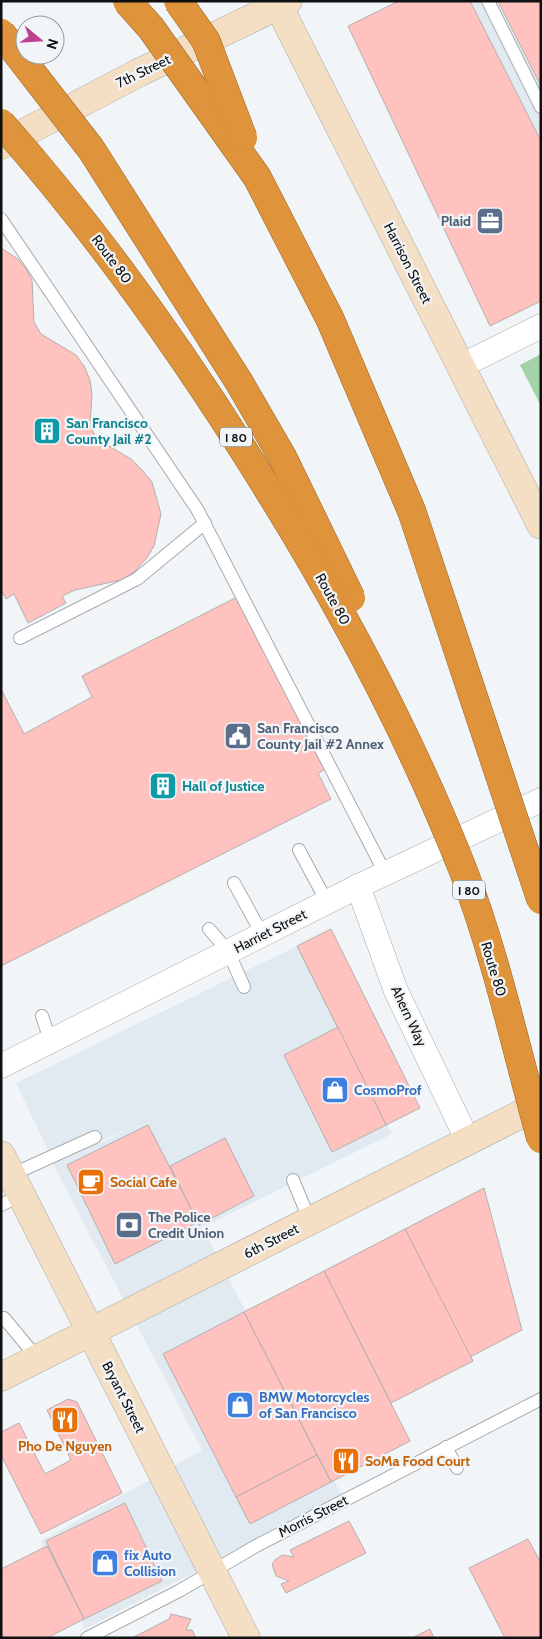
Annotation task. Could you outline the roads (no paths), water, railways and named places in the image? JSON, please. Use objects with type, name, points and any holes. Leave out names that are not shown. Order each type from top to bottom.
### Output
[{"type":"highway","points":[[127,1],[151,28],[257,177]]},
{"type":"highway","points":[[178,1],[206,41],[257,177],[330,319],[412,512],[541,900]]},
{"type":"highway","points":[[1,34],[90,149],[125,201],[239,382],[283,458],[322,534],[356,610],[426,779]]},
{"type":"highway","name":"Route 80","points":[[1,123],[82,220],[150,309],[225,419],[331,595],[426,779],[464,873],[491,958],[541,1139]]},
{"type":"main road","name":"7th Street","points":[[1,145],[138,73],[281,3]]},
{"type":"main road","name":"Harrison Street","points":[[281,3],[541,525]]},
{"type":"main road","name":"6th Street","points":[[1,1377],[541,1104]]},
{"type":"main road","name":"Bryant Street","points":[[9,1183],[91,1332],[246,1638]]},
{"type":"street","points":[[461,366],[541,326]]},
{"type":"street","name":"Harriet Street","points":[[1,1066],[358,886],[541,800]]},
{"type":"street","name":"Ahern Way","points":[[358,886],[396,992],[468,1141]]},
{"type":"lane","points":[[488,1],[541,107]]},
{"type":"lane","points":[[1,219],[205,524],[385,874]]},
{"type":"lane","points":[[20,638],[137,579],[205,524]]},
{"type":"lane","points":[[299,850],[327,902]]},
{"type":"lane","points":[[234,883],[262,934]]},
{"type":"lane","points":[[208,929],[228,951],[244,987]]},
{"type":"lane","points":[[42,1016],[50,1040]]},
{"type":"lane","points":[[9,1183],[95,1137]]},
{"type":"lane","points":[[292,1180],[310,1221]]},
{"type":"lane","points":[[4,1318],[38,1359]]},
{"type":"lane","name":"Morris Street","points":[[87,1638],[179,1591],[212,1570],[446,1446],[541,1399]]},
{"type":"lane","points":[[446,1446],[457,1468]]},
{"type":"place","name":"Plaid","points":[[490,221]]},
{"type":"place","name":"San Francisco County Jail #2","points":[[47,431]]},
{"type":"place","name":"San Francisco County Jail #2 Annex","points":[[238,736]]},
{"type":"place","name":"Hall of Justice","points":[[163,786]]},
{"type":"place","name":"CosmoProf","points":[[335,1090]]},
{"type":"place","name":"Social Cafe","points":[[91,1182]]},
{"type":"place","name":"The Police Credit Union","points":[[129,1225]]},
{"type":"place","name":"BMW Motorcycles of San Francisco","points":[[240,1405]]},
{"type":"place","name":"Pho De Nguyen","points":[[65,1420]]},
{"type":"place","name":"SoMa Food Court","points":[[346,1461]]},
{"type":"place","name":"fix Auto Collision","points":[[105,1563]]}]
